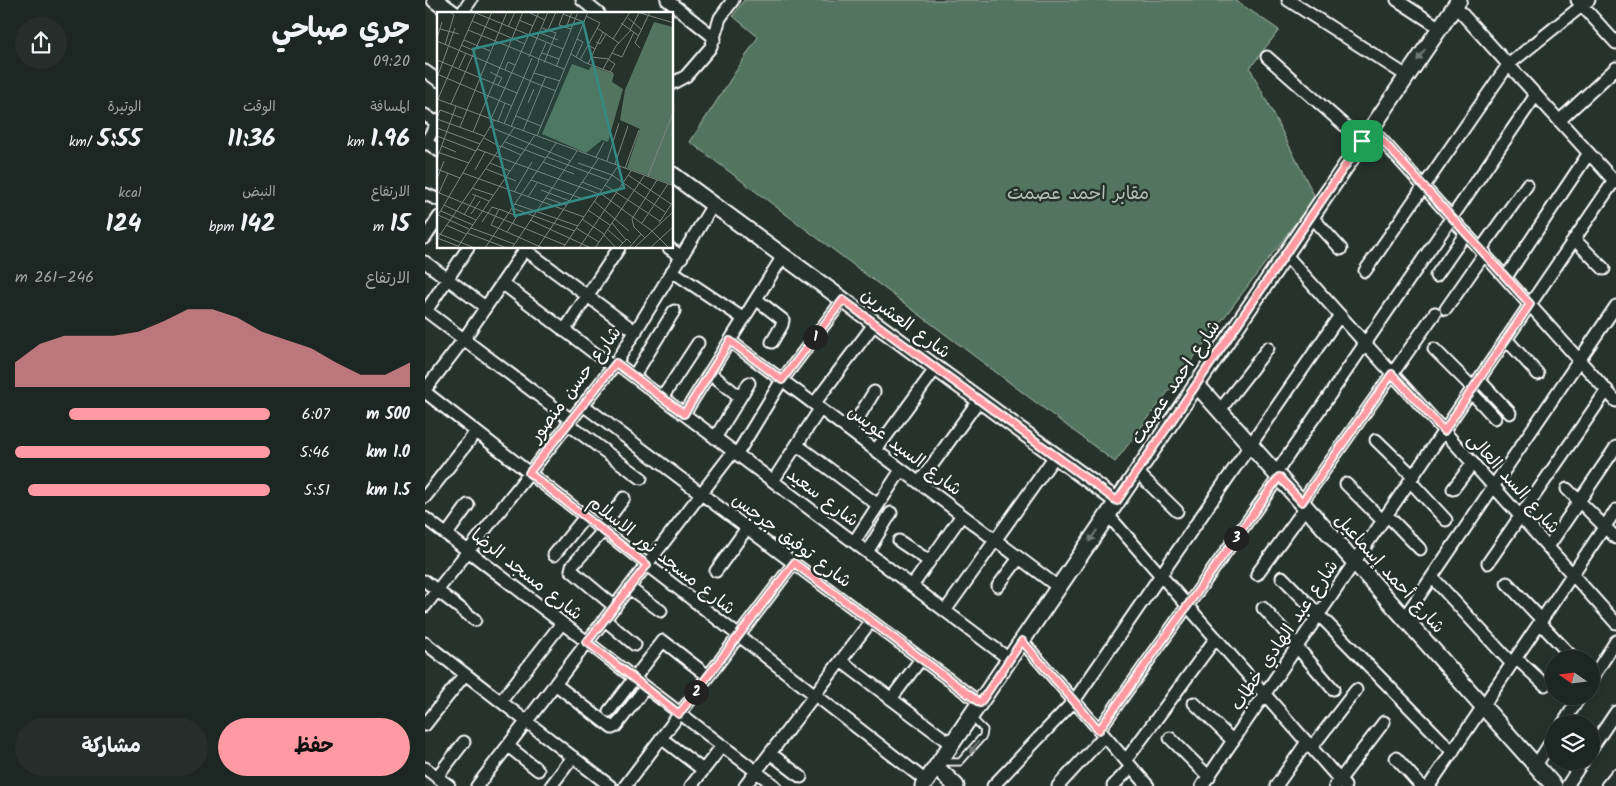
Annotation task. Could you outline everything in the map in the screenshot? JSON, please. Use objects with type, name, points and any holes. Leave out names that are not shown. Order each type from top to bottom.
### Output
[{"type":"main road","points":[[435,0],[451,12]]},
{"type":"main road","name":"شارع احمد عصمت","points":[[924,784],[1457,3]]},
{"type":"main road","name":"شارع العشرين","points":[[674,175],[1117,501]]},
{"type":"main road","name":"شارع أحمد إسماعيل","points":[[1197,384],[1554,786]]},
{"type":"main road","points":[[939,763],[956,786]]},
{"type":"street","points":[[462,12],[471,0]]},
{"type":"street","points":[[674,82],[686,76],[708,51],[715,38],[720,18],[733,0]]},
{"type":"street","points":[[1288,0],[1407,76]]},
{"type":"street","points":[[1397,0],[1440,28]]},
{"type":"street","points":[[670,1],[715,38]]},
{"type":"street","points":[[1365,271],[1508,65],[1583,2],[1616,43]]},
{"type":"street","points":[[1457,3],[1508,65],[1612,179]]},
{"type":"street","points":[[1267,57],[1362,141]]},
{"type":"street","points":[[1559,121],[1616,68]]},
{"type":"street","points":[[425,71],[437,80]]},
{"type":"street","points":[[1059,786],[1102,733],[1278,475],[1364,343],[1536,95]]},
{"type":"street","points":[[425,115],[437,121]]},
{"type":"street","points":[[437,124],[425,143],[437,149]]},
{"type":"street","points":[[1371,128],[1616,400]]},
{"type":"street","points":[[1506,277],[1589,153]]},
{"type":"street","name":"شارع عبد الهادي خطاب","points":[[1205,781],[1575,239],[1612,179],[1616,164]]},
{"type":"street","points":[[1446,309],[1527,185]]},
{"type":"street","points":[[425,194],[437,199]]},
{"type":"street","name":"شارع حسن منصور","points":[[425,606],[615,365],[713,205]]},
{"type":"street","points":[[1311,216],[1341,249]]},
{"type":"street","points":[[425,238],[437,220]]},
{"type":"street","points":[[1436,276],[1466,233]]},
{"type":"street","points":[[1575,239],[1605,269]]},
{"type":"street","points":[[467,249],[425,311],[464,339],[641,478]]},
{"type":"street","points":[[425,391],[464,339],[524,249]]},
{"type":"street","points":[[526,249],[636,332]]},
{"type":"street","points":[[565,331],[618,249]]},
{"type":"street","points":[[670,249],[681,257]]},
{"type":"street","name":"شارع السد العالى","points":[[1285,254],[1616,623]]},
{"type":"street","points":[[684,414],[783,256]]},
{"type":"street","points":[[425,262],[485,307]]},
{"type":"street","points":[[672,271],[744,319]]},
{"type":"street","name":"شارع سعيد","points":[[502,283],[565,331],[633,376],[1009,659]]},
{"type":"street","points":[[756,299],[783,320],[782,325],[771,342]]},
{"type":"street","points":[[484,784],[508,746],[555,684],[701,493],[735,453],[782,380],[843,300]]},
{"type":"street","points":[[1405,618],[1616,306]]},
{"type":"street","points":[[633,376],[674,311]]},
{"type":"street","points":[[1257,574],[1435,313]]},
{"type":"street","points":[[993,786],[1074,701],[1339,315]]},
{"type":"street","points":[[773,481],[797,445],[817,406],[875,323]]},
{"type":"street","points":[[1506,339],[1538,374]]},
{"type":"street","name":"شارع السيد عويس","points":[[730,341],[1058,587]]},
{"type":"street","points":[[662,398],[698,343]]},
{"type":"street","points":[[1220,410],[1268,348]]},
{"type":"street","points":[[1434,349],[1474,386],[1510,413]]},
{"type":"street","points":[[876,450],[936,368]]},
{"type":"street","points":[[710,373],[740,397]]},
{"type":"street","points":[[715,438],[749,383]]},
{"type":"street","points":[[1474,386],[1495,418]]},
{"type":"street","points":[[1488,564],[1607,390]]},
{"type":"street","name":"شارع مسجد نور الاسلام","points":[[425,391],[815,695],[924,784]]},
{"type":"street","points":[[850,431],[874,392]]},
{"type":"street","points":[[919,482],[979,400]]},
{"type":"street","name":"شارع توفيق جرجس","points":[[583,405],[980,703]]},
{"type":"street","points":[[425,498],[476,432]]},
{"type":"street","points":[[1377,440],[1446,520]]},
{"type":"street","points":[[797,445],[879,505]]},
{"type":"street","points":[[1548,547],[1616,447]]},
{"type":"street","points":[[945,611],[1055,456]]},
{"type":"street","points":[[1453,489],[1473,463]]},
{"type":"street","points":[[854,542],[901,470]]},
{"type":"street","points":[[1137,472],[1177,510]]},
{"type":"street","points":[[1346,484],[1420,549]]},
{"type":"street","points":[[1567,489],[1616,538]]},
{"type":"street","points":[[615,607],[571,570],[572,566],[602,530],[624,498]]},
{"type":"street","points":[[447,534],[468,505]]},
{"type":"street","points":[[1429,786],[1616,510]]},
{"type":"street","points":[[867,552],[891,513]]},
{"type":"street","points":[[911,586],[962,515]]},
{"type":"street","points":[[1108,515],[1309,744],[1340,784],[1384,722]]},
{"type":"street","points":[[555,554],[585,517]]},
{"type":"street","name":"شارع مسجد الرضا","points":[[425,518],[775,786]]},
{"type":"street","points":[[715,571],[747,528]]},
{"type":"street","points":[[899,541],[929,561]]},
{"type":"street","points":[[999,586],[1019,558]]},
{"type":"street","points":[[625,786],[794,563]]},
{"type":"street","points":[[1282,577],[1453,752]]},
{"type":"street","points":[[1432,578],[1514,661],[1545,685]]},
{"type":"street","points":[[425,581],[475,620]]},
{"type":"street","points":[[1507,583],[1566,650]]},
{"type":"street","points":[[629,588],[661,611]]},
{"type":"street","points":[[1263,608],[1333,688]]},
{"type":"street","points":[[605,620],[635,645]]},
{"type":"street","points":[[745,786],[871,621]]},
{"type":"street","points":[[501,701],[562,623]]},
{"type":"street","points":[[1113,786],[1216,638]]},
{"type":"street","points":[[609,711],[665,640],[708,676]]},
{"type":"street","points":[[1022,641],[1148,786]]},
{"type":"street","points":[[1600,665],[1616,641]]},
{"type":"street","points":[[427,649],[465,674],[610,786]]},
{"type":"street","points":[[891,699],[921,659]]},
{"type":"street","points":[[841,661],[951,744]]},
{"type":"street","points":[[425,725],[465,674]]},
{"type":"street","points":[[555,684],[612,728],[616,726],[645,688]]},
{"type":"street","points":[[1276,786],[1309,744],[1356,690]]},
{"type":"street","points":[[1194,703],[1233,741]]},
{"type":"street","points":[[1600,736],[1616,712]]},
{"type":"street","points":[[661,738],[703,770]]},
{"type":"street","points":[[1170,738],[1205,781]]},
{"type":"street","points":[[425,768],[440,782],[463,742]]},
{"type":"street","points":[[508,746],[537,770]]},
{"type":"street","points":[[691,786],[722,746]]},
{"type":"street","points":[[1536,765],[1545,751]]},
{"type":"street","points":[[770,753],[801,777]]},
{"type":"street","points":[[551,786],[573,757]]},
{"type":"street","points":[[1396,758],[1421,786]]},
{"type":"street","points":[[1567,786],[1577,770]]},
{"type":"street","points":[[1607,786],[1616,775]]},
{"type":"lane","points":[[939,763],[960,762],[966,758],[983,736],[985,730],[970,716]]},
{"type":"green space","name":"مقابر احمد عصمت","points":[[744,0],[1235,0],[1279,30],[1250,68],[1315,197],[1115,462],[690,142],[758,37],[733,16]]},
{"type":"route","points":[[1371,128],[1530,304],[1444,431],[1392,374],[1302,502],[1279,477],[1099,730],[1022,641],[980,703],[794,563],[679,714],[587,642],[647,565],[529,473],[616,363],[684,414],[730,341],[782,380],[843,300],[1117,501],[1362,141],[1371,128]]}]
